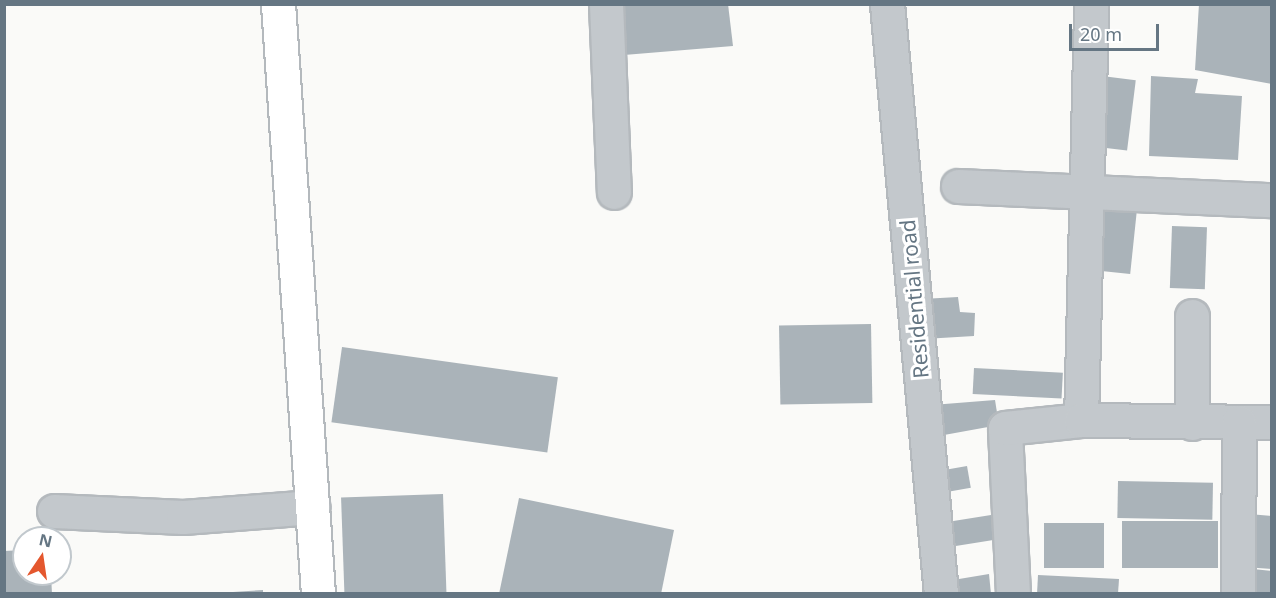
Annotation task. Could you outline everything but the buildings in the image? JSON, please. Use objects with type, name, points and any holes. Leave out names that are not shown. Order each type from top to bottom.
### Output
[{"type":"highway","points":[[279,4],[318,594]]},
{"type":"street","points":[[606,4],[614,192]]},
{"type":"street","name":"Residential road","points":[[887,4],[941,594]]},
{"type":"street","points":[[1081,420],[1083,192],[1091,4]]},
{"type":"street","points":[[958,186],[1272,200]]},
{"type":"street","points":[[1192,316],[1192,423]]},
{"type":"street","points":[[1013,594],[1005,428],[1081,420],[1192,423],[1272,422]]},
{"type":"street","points":[[1238,594],[1239,422]]},
{"type":"street","points":[[54,511],[183,517],[313,507]]}]
